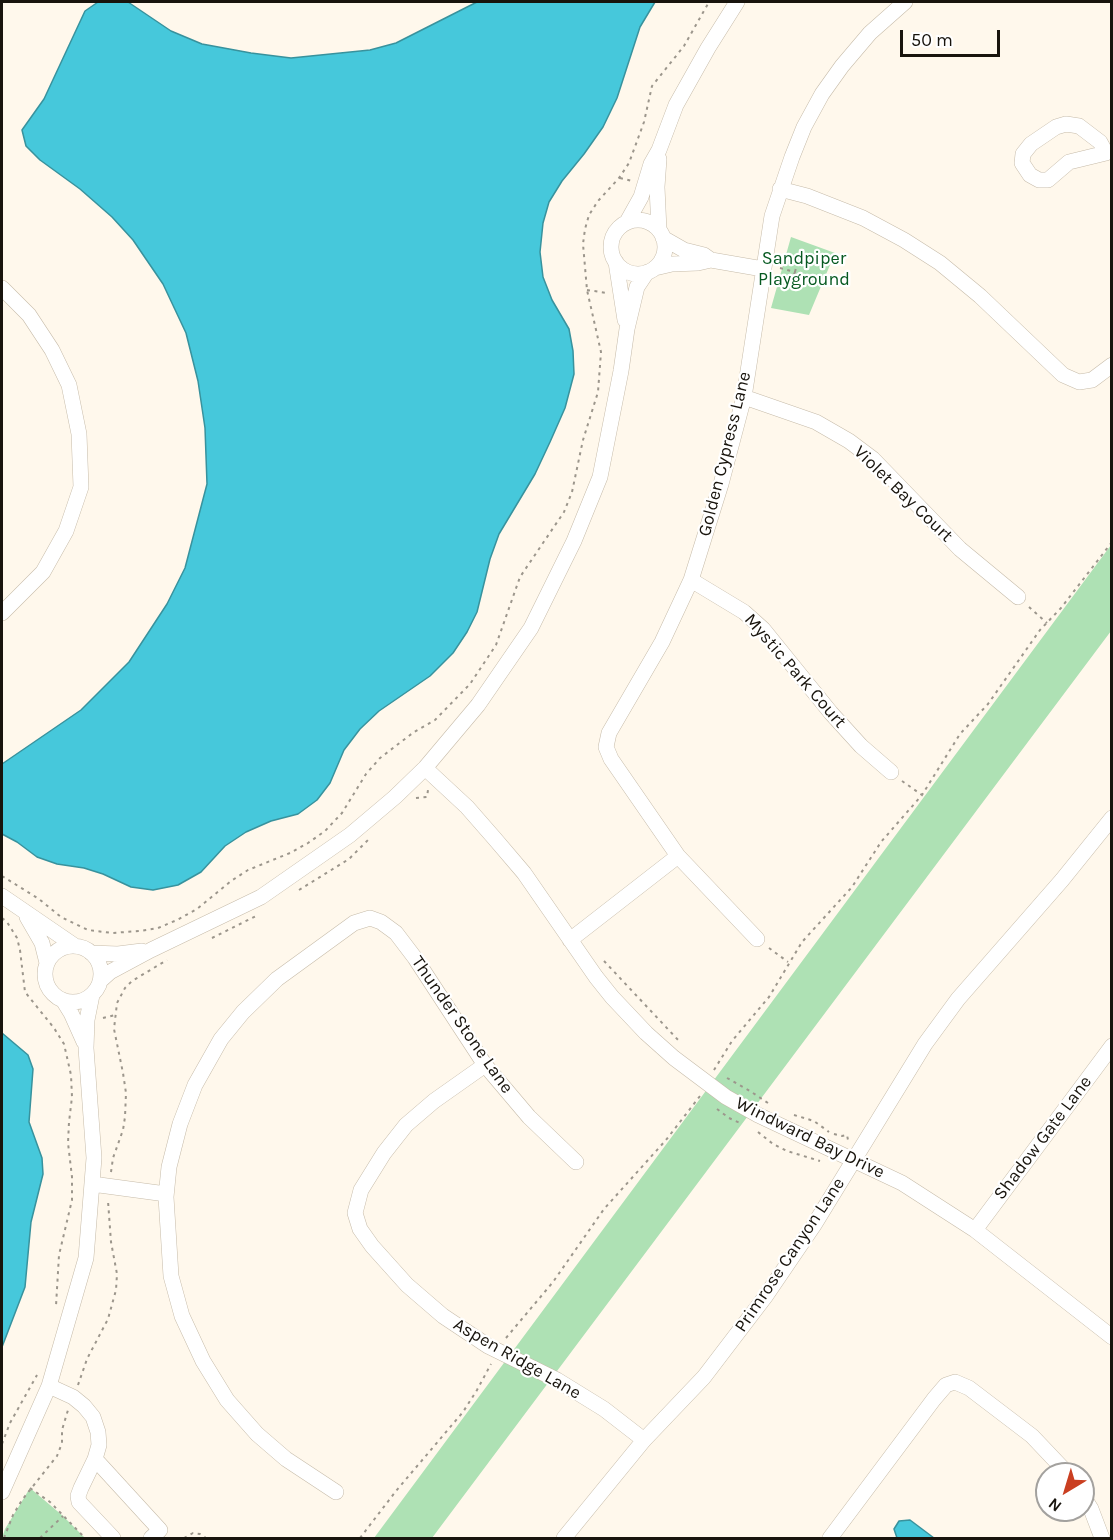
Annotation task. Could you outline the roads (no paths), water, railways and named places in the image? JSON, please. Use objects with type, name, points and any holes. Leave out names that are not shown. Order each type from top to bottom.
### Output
[{"type":"street","points":[[627,329],[611,244],[613,235],[627,222],[641,197],[651,164],[659,150],[676,105],[737,2]]},
{"type":"street","name":"Golden Cypress Lane","points":[[678,856],[611,759],[606,747],[609,733],[662,642],[691,580],[721,484],[744,397],[772,216],[804,127],[822,94],[870,33],[905,2]]},
{"type":"street","points":[[1066,124],[1079,126],[1100,142],[1109,156],[1069,162],[1048,180],[1039,180],[1030,175],[1022,163],[1023,153],[1031,144],[1056,127],[1066,124]]},
{"type":"street","points":[[2,1492],[49,1386],[86,1258],[94,1158],[86,1048],[87,1020],[92,995],[100,981],[110,972],[261,897],[350,835],[425,768],[478,705],[531,628],[574,541],[600,477],[637,287],[664,254],[657,188],[659,150]]},
{"type":"street","points":[[780,189],[807,196],[862,218],[904,240],[940,263],[980,296],[1063,375],[1079,382],[1092,380],[1112,365]]},
{"type":"street","points":[[627,222],[645,221],[684,250],[704,255],[711,260]]},
{"type":"street","points":[[615,262],[622,269],[631,273],[672,264],[711,260],[763,269]]},
{"type":"street","points":[[2,288],[29,315],[52,350],[69,385],[79,434],[81,487],[66,531],[43,572],[2,613]]},
{"type":"street","name":"Violet Bay Court","points":[[744,397],[816,422],[849,441],[873,459],[960,549],[1018,597]]},
{"type":"street","name":"Mystic Park Court","points":[[691,580],[734,605],[763,629],[831,713],[861,746],[891,772]]},
{"type":"street","name":"Windward Bay Drive","points":[[425,768],[467,807],[524,873],[596,977],[626,1013],[674,1058],[726,1097],[758,1115],[902,1183],[975,1230],[1112,1337]]},
{"type":"street","name":"Primrose Canyon Lane","points":[[564,1539],[644,1440],[704,1377],[765,1297],[814,1225],[919,1053],[958,999],[1062,880],[1112,818]]},
{"type":"street","points":[[570,940],[678,856],[757,939]]},
{"type":"street","points":[[2,896],[75,946],[91,953],[118,954],[151,950]]},
{"type":"street","points":[[22,910],[42,943],[47,963],[46,981],[49,989],[63,1000],[86,1048]]},
{"type":"street","name":"Thunder Stone Lane","points":[[166,1194],[169,1167],[180,1124],[195,1085],[220,1038],[277,979],[354,923],[370,918],[381,922],[396,933],[485,1065],[529,1117],[576,1162]]},
{"type":"street","points":[[47,963],[59,950],[75,946]]},
{"type":"street","points":[[91,953],[100,966],[100,981]]},
{"type":"street","points":[[63,1000],[78,1002],[92,995]]},
{"type":"street","name":"Shadow Gate Lane","points":[[975,1230],[1112,1046]]},
{"type":"street","name":"Aspen Ridge Lane","points":[[485,1065],[434,1101],[413,1119],[384,1153],[361,1190],[355,1213],[360,1229],[407,1285],[443,1316],[488,1346],[557,1380],[604,1409],[644,1440]]},
{"type":"street","points":[[92,1184],[166,1194],[171,1276],[182,1316],[203,1361],[227,1400],[257,1434],[286,1459],[336,1492]]},
{"type":"street","points":[[830,1539],[946,1385],[955,1382],[969,1388],[1032,1436],[1057,1462]]},
{"type":"street","points":[[49,1386],[73,1397],[93,1417],[99,1445],[78,1496],[79,1502],[113,1539]]},
{"type":"street","points":[[95,1459],[160,1530],[150,1539]]},
{"type":"street","points":[[1095,1520],[1102,1539]]},
{"type":"water","points":[[98,2],[128,2],[171,31],[202,44],[291,58],[370,50],[396,43],[477,2],[655,2],[640,27],[617,98],[603,127],[549,202],[543,223],[540,252],[543,277],[552,300],[569,329],[574,374],[565,408],[535,474],[499,534],[490,559],[477,612],[467,632],[453,653],[430,676],[379,711],[360,729],[344,750],[330,783],[317,800],[298,814],[271,821],[246,832],[225,846],[201,872],[178,885],[153,890],[131,887],[103,874],[37,857],[2,834],[2,764],[81,710],[129,662],[167,604],[185,568],[207,484],[205,428],[198,381],[186,333],[163,284],[133,240],[112,217],[80,189],[40,160],[26,146],[22,130],[44,99],[85,11]]},
{"type":"water","points":[[2,1033],[28,1055],[33,1069],[29,1122],[42,1158],[43,1174],[31,1222],[25,1287],[2,1347]]},
{"type":"water","points":[[910,1520],[934,1538],[897,1538],[894,1529],[899,1521]]},
{"type":"park label","name":"Sandpiper Playground","points":[[804,269]]}]
